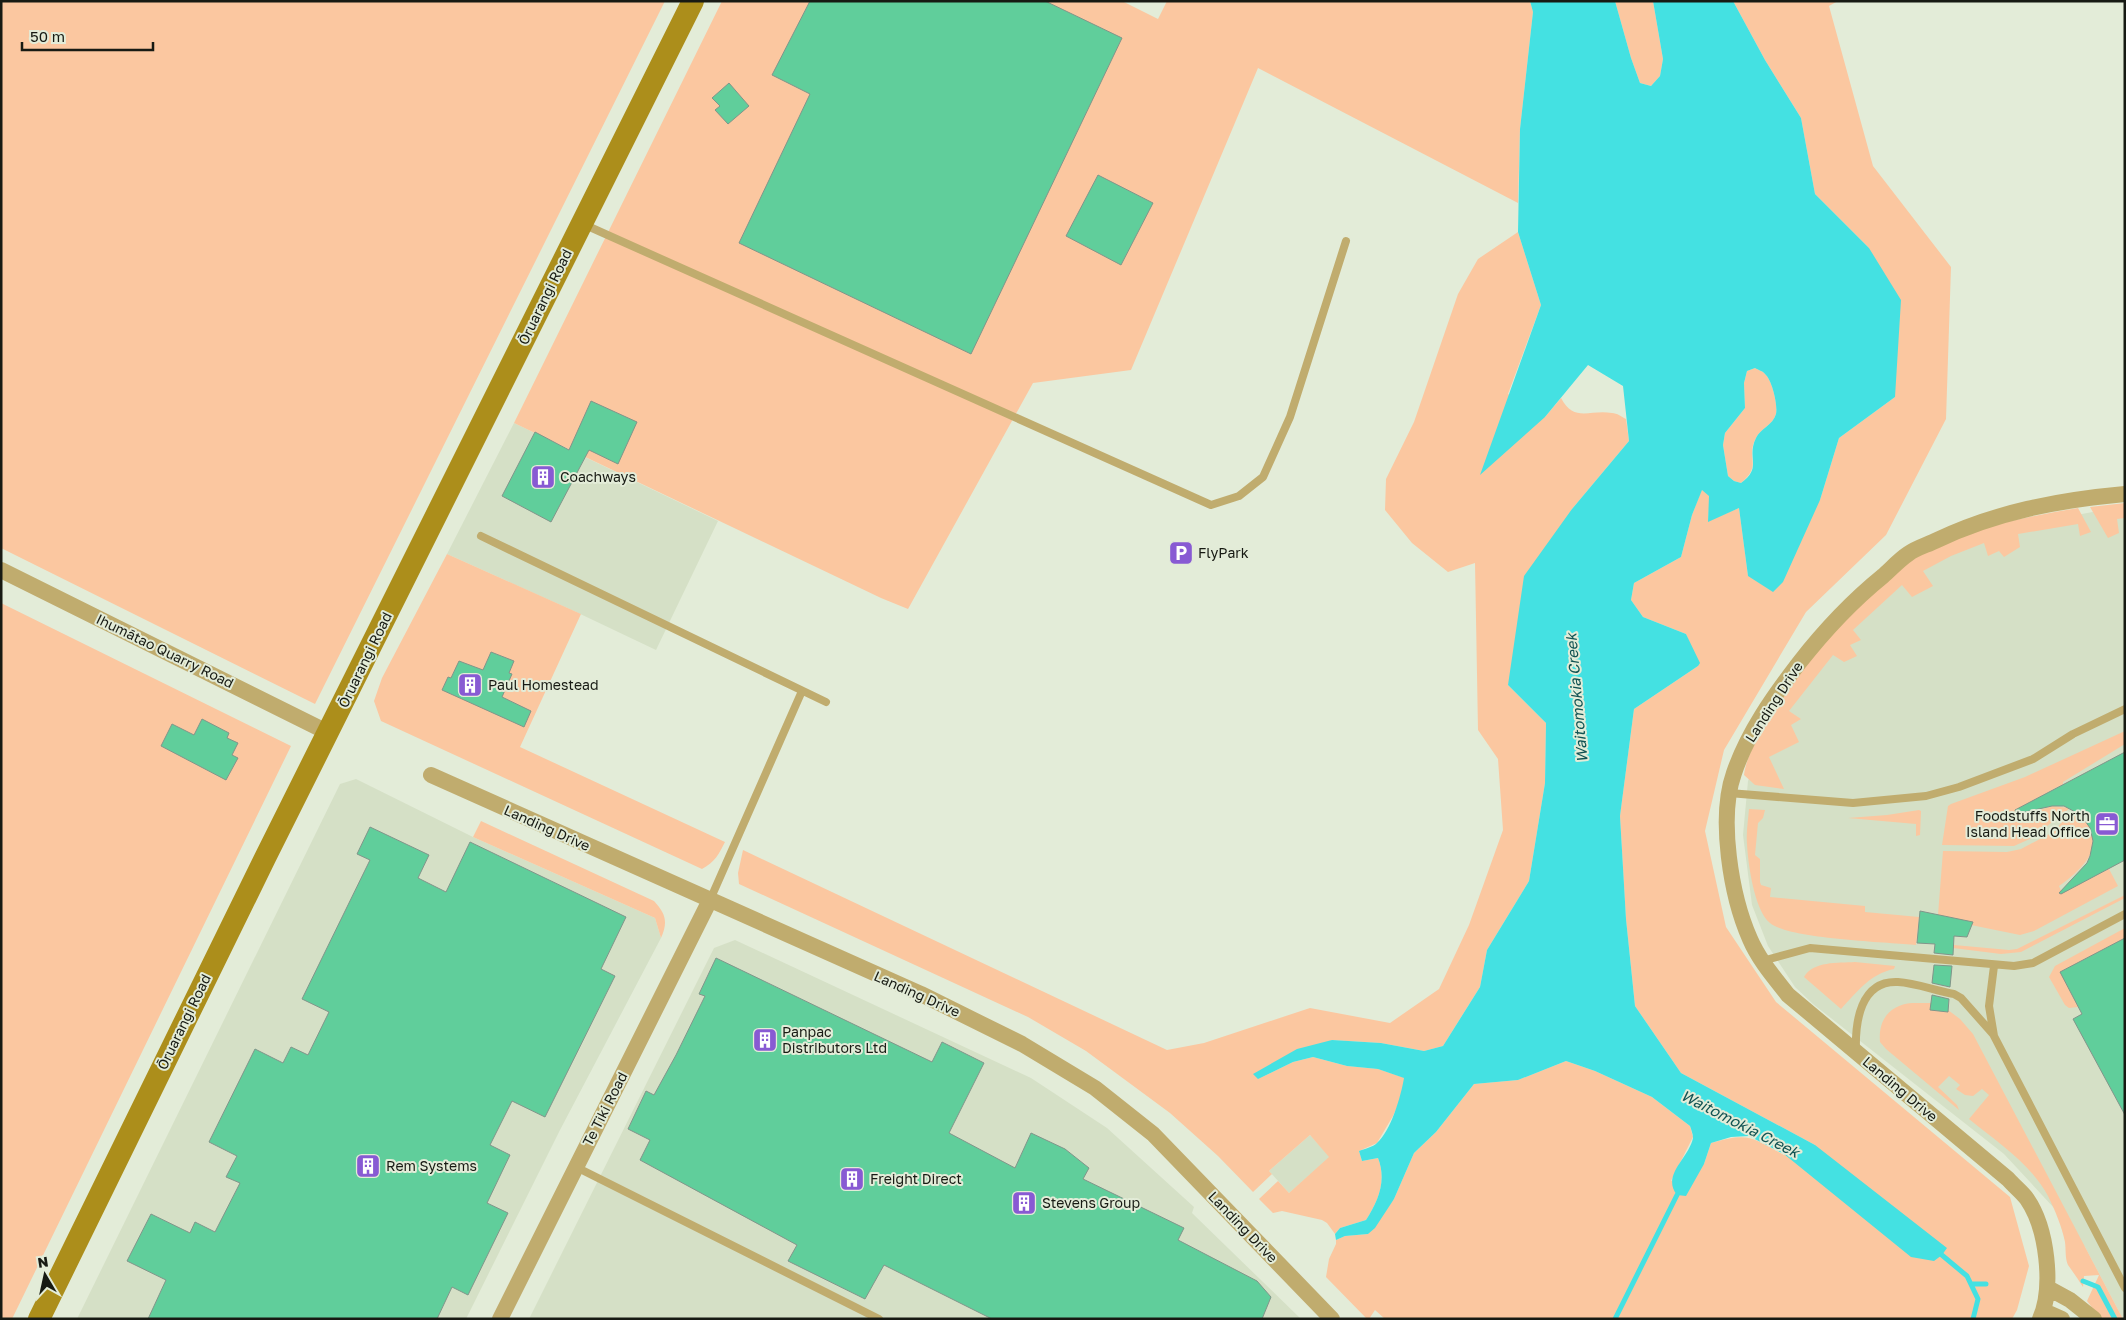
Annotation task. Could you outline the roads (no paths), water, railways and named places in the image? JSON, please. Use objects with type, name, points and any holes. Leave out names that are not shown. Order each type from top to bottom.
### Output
[{"type":"street","name":"Ōruarangi Road","points":[[39,1319],[265,858],[693,1]]},
{"type":"street","name":"Landing Drive","points":[[2042,1315],[2048,1288],[2040,1224],[2027,1199],[2008,1179],[1788,996],[1762,961],[1750,940],[1737,904],[1730,864],[1727,816],[1729,793],[1733,774],[1750,736],[1782,686],[1820,636],[1856,599],[1909,554],[1964,526],[2010,512],[2074,498],[2125,494]]},
{"type":"street","name":"Ihumātao Quarry Road","points":[[1,570],[329,732]]},
{"type":"street","name":"Landing Drive","points":[[431,775],[974,1020],[1022,1044],[1095,1088],[1153,1134],[1332,1319]]},
{"type":"street","name":"Te Tiki Road","points":[[500,1319],[710,900]]},
{"type":"street","points":[[2048,1288],[2070,1300],[2094,1319]]},
{"type":"street","points":[[2042,1315],[2062,1319]]},
{"type":"lane","points":[[581,223],[1211,505],[1239,496],[1263,477],[1290,417],[1346,241]]},
{"type":"lane","points":[[481,536],[826,702]]},
{"type":"lane","points":[[710,900],[802,691]]},
{"type":"lane","points":[[1729,793],[1853,803],[1926,796],[1959,787],[2033,759],[2073,734],[2125,710]]},
{"type":"lane","points":[[1762,961],[1810,948],[1994,966],[2033,964],[2125,914]]},
{"type":"lane","points":[[1994,966],[1989,1006],[1994,1036]]},
{"type":"lane","points":[[1856,1053],[1855,1032],[1862,1005],[1872,990],[1885,983],[1898,982],[1954,994],[1961,998],[1994,1036],[2125,1288]]},
{"type":"lane","points":[[576,1167],[879,1319]]},
{"type":"water","points":[[1530,1],[1615,1],[1640,83],[1651,86],[1660,76],[1663,59],[1653,1],[1733,1],[1765,60],[1801,118],[1815,194],[1869,248],[1901,300],[1895,397],[1839,438],[1820,500],[1783,582],[1773,592],[1748,576],[1739,508],[1708,522],[1709,496],[1702,490],[1692,515],[1681,557],[1634,583],[1631,600],[1643,617],[1686,634],[1700,663],[1634,709],[1620,816],[1626,919],[1635,1006],[1681,1073],[1815,1145],[1947,1248],[1934,1261],[1911,1257],[1784,1154],[1749,1136],[1731,1137],[1711,1143],[1704,1164],[1686,1196],[1677,1195],[1673,1188],[1672,1180],[1674,1173],[1691,1145],[1693,1138],[1690,1126],[1652,1097],[1595,1071],[1566,1061],[1518,1080],[1474,1084],[1436,1132],[1414,1153],[1394,1199],[1375,1228],[1368,1234],[1345,1236],[1336,1240],[1335,1234],[1340,1228],[1366,1220],[1374,1206],[1380,1190],[1381,1166],[1378,1158],[1362,1161],[1359,1151],[1375,1144],[1387,1130],[1398,1103],[1404,1078],[1378,1069],[1347,1066],[1313,1057],[1293,1062],[1258,1079],[1253,1074],[1297,1049],[1332,1040],[1381,1043],[1424,1051],[1443,1046],[1480,987],[1487,950],[1529,881],[1545,783],[1546,723],[1508,685],[1524,576],[1572,509],[1629,441],[1623,386],[1588,365],[1545,417],[1480,475],[1541,305],[1518,232],[1520,129],[1533,12]],"holes":[[[1755,368],[1768,377],[1775,399],[1776,414],[1756,438],[1753,445],[1753,467],[1748,477],[1741,483],[1734,481],[1728,476],[1723,445],[1725,433],[1745,408],[1744,383],[1747,371]]]},
{"type":"waterway","points":[[1615,1319],[1677,1195]]},
{"type":"waterway","name":"Waitomokia Creek","points":[[1937,1251],[1967,1276],[1978,1299],[1973,1319]]},
{"type":"waterway","name":"Waitomokia Creek","points":[[2083,1281],[2098,1287],[2115,1319]]},
{"type":"waterway","name":"Waitomokia Creek","points":[[1971,1284],[1986,1284]]},
{"type":"place","name":"Coachways","points":[[543,477]]},
{"type":"place","name":"FlyPark","points":[[1181,553]]},
{"type":"place","name":"Paul Homestead","points":[[470,685]]},
{"type":"place","name":"Foodstuffs North Island Head Office","points":[[2107,824]]},
{"type":"place","name":"Panpac Distributors Ltd","points":[[765,1040]]},
{"type":"place","name":"Rem Systems","points":[[368,1166]]},
{"type":"place","name":"Freight Direct","points":[[852,1179]]},
{"type":"place","name":"Stevens Group","points":[[1024,1203]]}]
